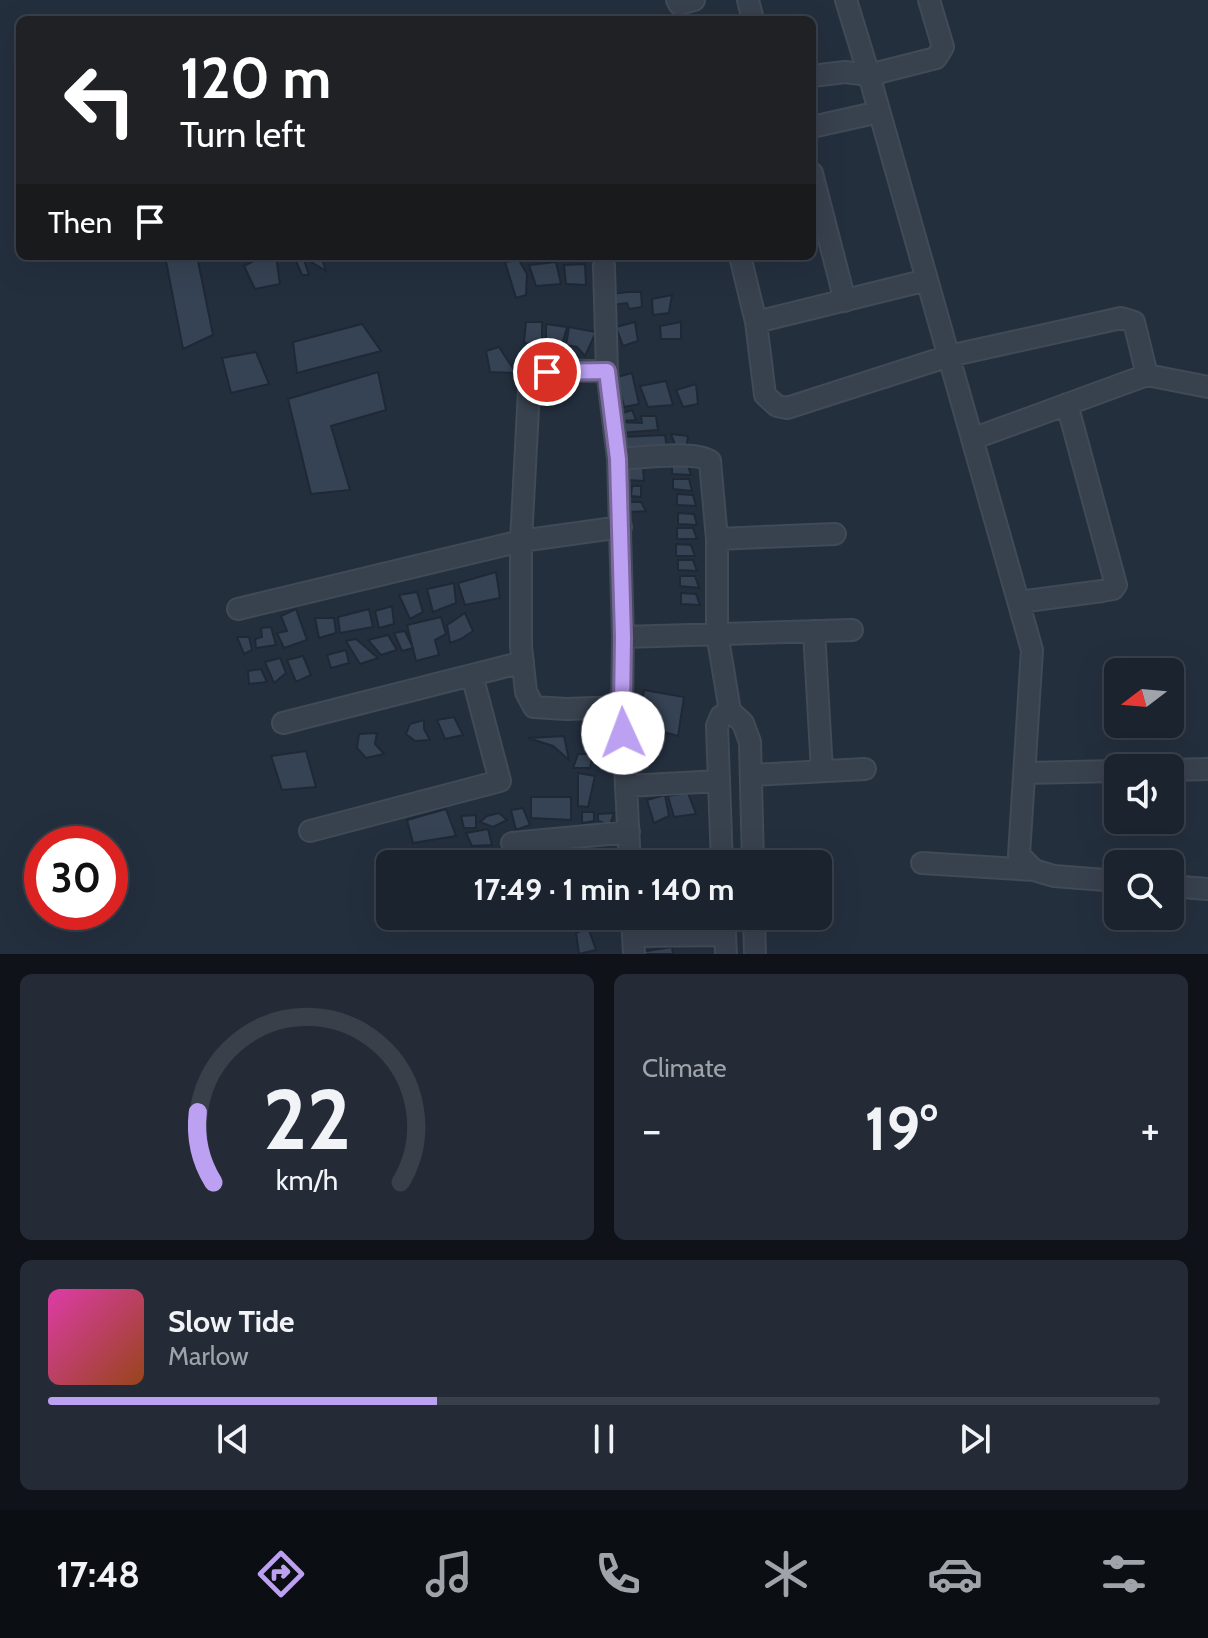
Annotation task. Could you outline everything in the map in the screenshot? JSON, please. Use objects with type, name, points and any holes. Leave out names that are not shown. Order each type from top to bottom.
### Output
[{"type":"street","points":[[677,0],[679,4],[694,0]]},
{"type":"street","points":[[846,0],[1032,650],[1019,855],[1034,870]]},
{"type":"street","points":[[816,76],[845,72],[869,75],[936,58],[943,47],[929,0]]},
{"type":"street","points":[[816,126],[879,112]]},
{"type":"street","points":[[816,189],[845,301]]},
{"type":"street","points":[[741,260],[756,322],[765,395],[777,406],[787,408],[949,356],[1121,318],[1134,322],[1147,375]]},
{"type":"street","points":[[604,266],[607,371],[618,459],[621,527],[622,707],[630,850]]},
{"type":"street","points":[[756,322],[927,280]]},
{"type":"street","points":[[607,371],[547,372],[531,380],[521,541],[523,662],[526,692],[534,707],[622,707]]},
{"type":"street","points":[[972,439],[1147,375],[1208,387]]},
{"type":"street","points":[[1019,602],[1102,591],[1113,589],[1116,585],[1067,404]]},
{"type":"street","points":[[618,459],[685,455],[707,458],[711,466],[717,539],[717,633],[730,711],[743,723],[750,742],[753,850]]},
{"type":"street","points":[[238,609],[521,541],[621,527]]},
{"type":"street","points":[[717,539],[835,534]]},
{"type":"street","points":[[623,637],[852,630]]},
{"type":"street","points":[[814,631],[822,771]]},
{"type":"street","points":[[283,723],[523,662]]},
{"type":"street","points":[[310,831],[500,781],[472,675]]},
{"type":"street","points":[[721,850],[717,726],[721,716],[730,711]]},
{"type":"street","points":[[751,775],[865,769]]},
{"type":"street","points":[[1184,770],[1208,769]]},
{"type":"street","points":[[1025,773],[1104,771]]},
{"type":"street","points":[[627,786],[719,781]]},
{"type":"street","points":[[512,843],[629,832]]},
{"type":"street","points":[[922,863],[1034,870],[1054,876],[1104,880]]},
{"type":"street","points":[[1184,887],[1208,889]]},
{"type":"street","points":[[754,930],[755,954]]},
{"type":"street","points":[[633,935],[725,935]]},
{"type":"building","points":[[166,260],[198,260],[213,335],[183,349]]},
{"type":"building","points":[[256,260],[277,260],[280,284],[255,289],[244,266]]},
{"type":"building","points":[[296,260],[304,260],[309,275],[302,275]]},
{"type":"building","points":[[308,260],[322,260],[326,271]]},
{"type":"building","points":[[519,260],[527,274],[526,295],[516,298],[505,262]]},
{"type":"building","points":[[556,262],[561,284],[536,286],[529,265]]},
{"type":"building","points":[[585,264],[586,285],[566,284],[564,265]]},
{"type":"building","points":[[641,292],[642,307],[629,309],[627,303],[613,305],[612,294]]},
{"type":"building","points":[[672,295],[669,313],[653,315],[652,299]]},
{"type":"building","points":[[526,322],[542,322],[542,345],[524,343]]},
{"type":"building","points":[[635,322],[638,341],[623,346],[616,327]]},
{"type":"building","points":[[681,322],[681,339],[661,339],[660,326]]},
{"type":"building","points":[[362,324],[381,351],[297,373],[293,342]]},
{"type":"building","points":[[546,324],[567,327],[562,345],[546,344]]},
{"type":"building","points":[[569,327],[596,332],[585,356],[577,347],[566,345]]},
{"type":"building","points":[[499,347],[516,373],[490,372],[486,351]]},
{"type":"building","points":[[552,349],[567,350],[565,364],[554,365]]},
{"type":"building","points":[[256,352],[269,384],[231,393],[222,358]]},
{"type":"building","points":[[378,372],[386,410],[331,426],[350,490],[311,494],[288,399]]},
{"type":"building","points":[[632,373],[639,404],[624,407],[617,377]]},
{"type":"building","points":[[666,381],[673,405],[648,407],[640,386]]},
{"type":"building","points":[[696,384],[698,404],[683,407],[676,390]]},
{"type":"building","points":[[632,410],[636,420],[621,421],[620,414]]},
{"type":"building","points":[[641,416],[656,416],[658,430],[619,433],[616,422],[642,423]]},
{"type":"building","points":[[671,434],[688,436],[686,450],[676,447]]},
{"type":"building","points":[[665,435],[667,447],[623,449],[622,437]]},
{"type":"building","points":[[672,463],[687,463],[691,475],[672,474]]},
{"type":"building","points":[[627,466],[643,466],[644,481],[627,480]]},
{"type":"building","points":[[673,479],[689,479],[692,491],[673,489]]},
{"type":"building","points":[[632,486],[641,486],[641,497],[631,496]]},
{"type":"building","points":[[677,494],[693,495],[696,506],[677,505]]},
{"type":"building","points":[[628,502],[641,502],[646,511],[630,512]]},
{"type":"building","points":[[678,513],[694,514],[697,525],[678,524]]},
{"type":"building","points":[[677,528],[693,528],[697,539],[677,539]]},
{"type":"building","points":[[676,544],[691,545],[695,556],[676,556]]},
{"type":"building","points":[[678,560],[693,560],[697,571],[678,570]]},
{"type":"building","points":[[496,572],[500,598],[465,605],[458,583]]},
{"type":"building","points":[[680,576],[695,576],[699,588],[680,586]]},
{"type":"building","points":[[454,583],[456,603],[433,612],[427,589]]},
{"type":"building","points":[[417,592],[423,612],[410,619],[399,595]]},
{"type":"building","points":[[681,593],[696,594],[700,605],[681,604]]},
{"type":"building","points":[[392,606],[394,624],[379,628],[375,611]]},
{"type":"building","points":[[296,609],[307,640],[284,648],[277,633],[287,631],[281,616]]},
{"type":"building","points":[[369,609],[373,627],[340,633],[338,617]]},
{"type":"building","points":[[465,613],[473,631],[450,643],[447,625]]},
{"type":"building","points":[[441,617],[446,634],[435,640],[439,655],[416,661],[407,625]]},
{"type":"building","points":[[315,618],[334,618],[336,633],[319,638]]},
{"type":"building","points":[[271,627],[276,645],[256,648],[255,639],[262,637],[261,628]]},
{"type":"building","points":[[405,631],[413,648],[402,651],[394,633]]},
{"type":"building","points":[[388,635],[397,650],[381,655],[368,640]]},
{"type":"building","points":[[237,637],[249,637],[252,650],[244,654]]},
{"type":"building","points":[[356,639],[378,658],[360,664],[346,641]]},
{"type":"building","points":[[346,650],[349,663],[331,668],[327,655]]},
{"type":"building","points":[[303,656],[311,675],[296,682],[287,660]]},
{"type":"building","points":[[280,658],[286,673],[274,683],[265,662]]},
{"type":"building","points":[[261,669],[267,682],[249,684],[248,671]]},
{"type":"building","points":[[644,690],[684,697],[678,736],[638,725]]},
{"type":"building","points":[[454,717],[463,735],[445,739],[437,720]]},
{"type":"building","points":[[424,720],[424,729],[430,740],[415,741],[406,734],[410,724]]},
{"type":"building","points":[[377,733],[375,744],[384,754],[366,758],[357,748],[359,734]]},
{"type":"building","points":[[564,736],[569,760],[553,746],[528,738]]},
{"type":"building","points":[[306,751],[316,787],[282,790],[271,756]]},
{"type":"building","points":[[578,754],[593,754],[590,768],[573,768]]},
{"type":"building","points":[[578,773],[595,776],[588,807],[578,806]]},
{"type":"building","points":[[688,793],[696,814],[674,817],[668,796]]},
{"type":"building","points":[[665,795],[669,816],[654,823],[647,800]]},
{"type":"building","points":[[531,797],[571,797],[571,820],[531,818]]},
{"type":"building","points":[[523,808],[530,825],[516,830],[511,810]]},
{"type":"building","points":[[446,809],[456,836],[413,843],[407,820]]},
{"type":"building","points":[[582,812],[594,812],[594,821],[582,823]]},
{"type":"building","points":[[499,813],[507,820],[493,827],[480,822],[487,816]]},
{"type":"building","points":[[614,813],[610,825],[598,821],[598,814]]},
{"type":"building","points":[[476,815],[476,828],[464,828],[461,816]]},
{"type":"building","points":[[488,829],[492,845],[472,846],[466,833]]},
{"type":"building","points":[[589,930],[596,950],[579,954],[576,933]]},
{"type":"building","points":[[672,947],[673,954],[640,954],[640,952]]},
{"type":"route","points":[[547,372],[607,371],[618,459],[623,733]]}]
